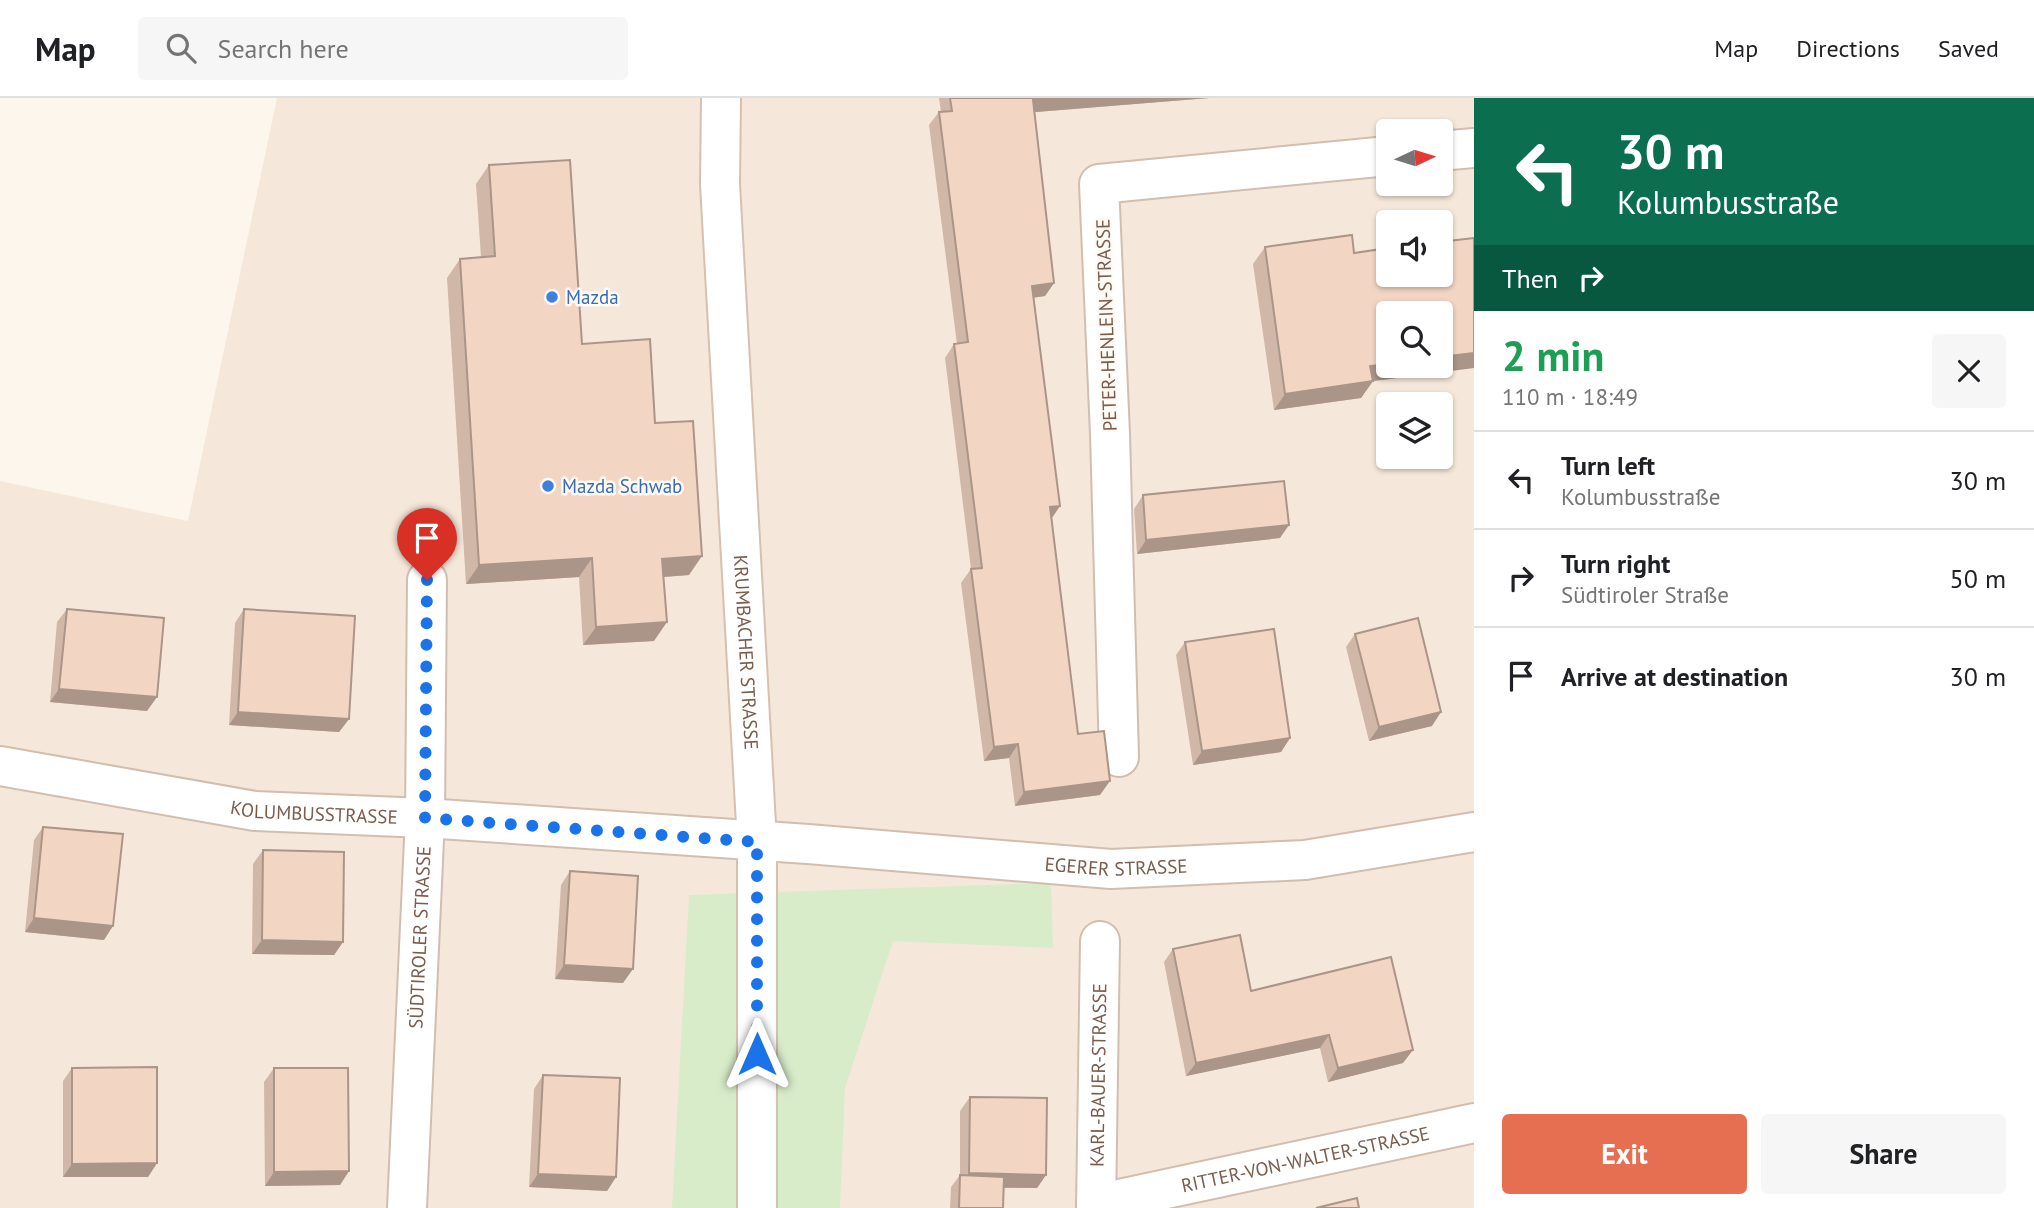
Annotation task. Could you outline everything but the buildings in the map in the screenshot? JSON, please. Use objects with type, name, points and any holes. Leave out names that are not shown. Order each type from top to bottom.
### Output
[{"type":"street","name":"KRUMBACHER STRASSE","points":[[721,98],[720,184],[757,842],[757,1208]]},
{"type":"street","points":[[1453,150],[1474,148]]},
{"type":"street","name":"PETER-HENLEIN-STRASSE","points":[[1119,757],[1110,434],[1099,184],[1376,157]]},
{"type":"street","name":"SÜDTIROLER STRASSE","points":[[407,1208],[425,818],[427,580]]},
{"type":"street","name":"KOLUMBUSSTRASSE","points":[[0,766],[255,811],[425,818],[757,842]]},
{"type":"street","name":"EGERER STRASSE","points":[[757,842],[1111,869],[1305,860],[1474,832]]},
{"type":"street","name":"KARL-BAUER-STRASSE","points":[[1096,1206],[1100,941]]},
{"type":"street","name":"RITTER-VON-WALTER-STRASSE","points":[[1096,1206],[1474,1123]]},
{"type":"shaded area","points":[[277,98],[1474,98],[1474,1208],[0,1208],[0,481],[188,521]]},
{"type":"green space","points":[[1051,883],[1053,948],[893,941],[845,1088],[840,1208],[672,1208],[689,895]]},
{"type":"place","name":"Mazda","points":[[552,297]]},
{"type":"place","name":"Mazda Schwab","points":[[548,486]]},
{"type":"route","points":[[427,580],[425,818],[757,842],[757,1054]]}]
